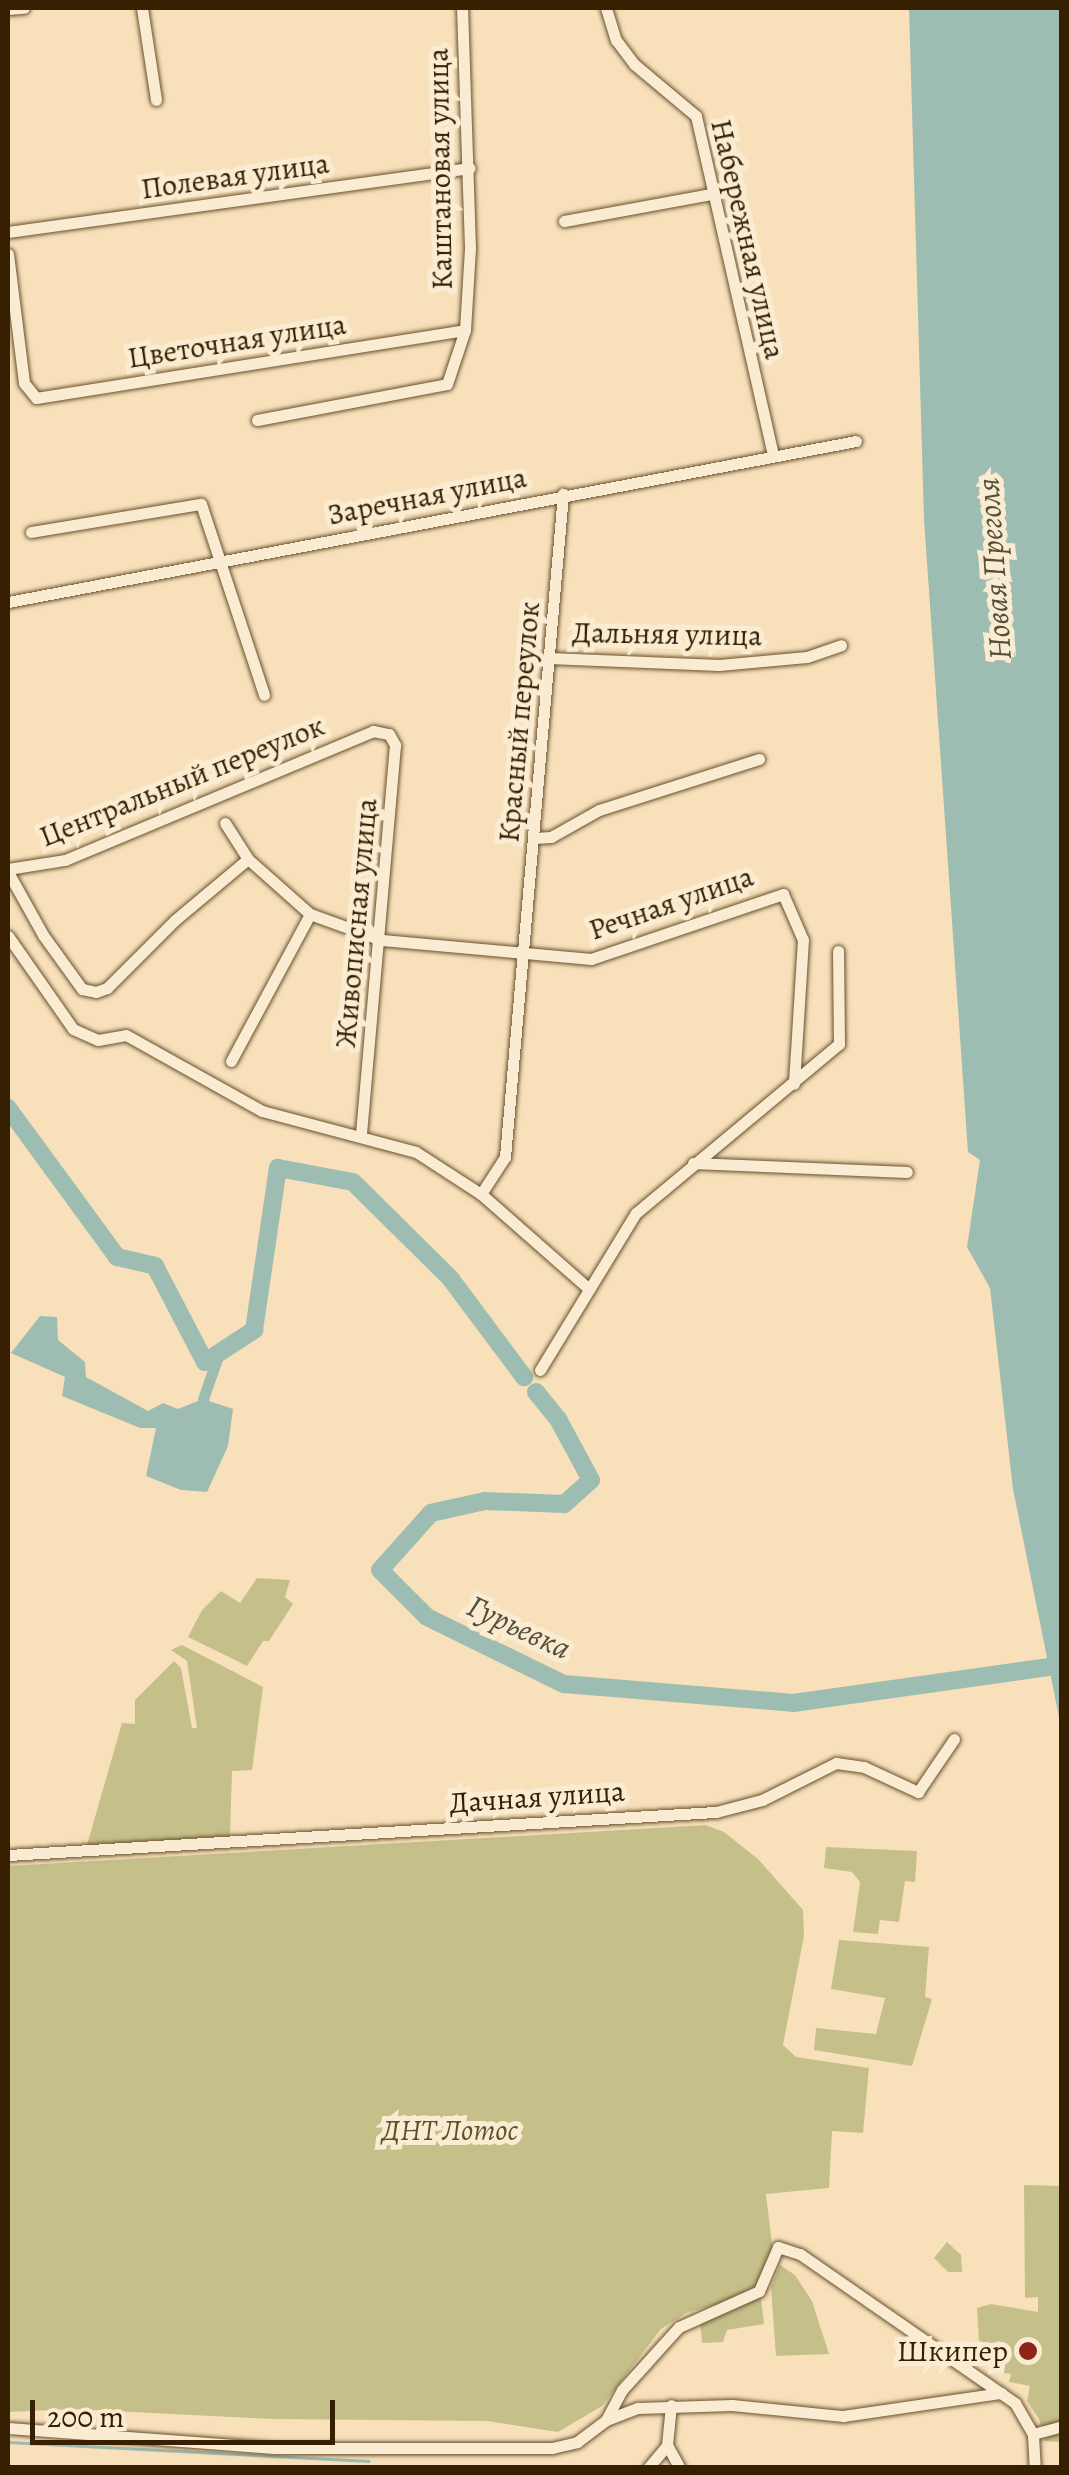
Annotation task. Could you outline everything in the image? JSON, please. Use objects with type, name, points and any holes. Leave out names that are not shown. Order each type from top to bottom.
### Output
[{"type":"street","points":[[8,10],[24,8]]},
{"type":"street","points":[[142,8],[156,100]]},
{"type":"street","name":"Каштановая улица","points":[[257,420],[448,384],[465,330],[470,168],[462,8]]},
{"type":"street","name":"Набережная улица","points":[[606,8],[616,40],[634,64],[696,116],[773,456]]},
{"type":"street","name":"Полевая улица","points":[[8,232],[470,168]]},
{"type":"street","points":[[564,221],[716,193]]},
{"type":"street","name":"Цветочная улица","points":[[8,254],[24,383],[36,398],[465,330]]},
{"type":"street","name":"Заречная улица","points":[[8,602],[856,441]]},
{"type":"street","name":"Красный переулок","points":[[480,1194],[505,1157],[563,494]]},
{"type":"street","points":[[31,532],[201,504],[264,694]]},
{"type":"street","name":"Дальняя улица","points":[[550,658],[719,665],[807,657],[841,645]]},
{"type":"street","name":"Центральный переулок","points":[[8,871],[66,860],[373,731]]},
{"type":"street","name":"Живописная улица","points":[[361,1135],[382,940],[395,745],[389,734],[373,731]]},
{"type":"street","points":[[534,838],[551,838],[599,810],[759,759]]},
{"type":"street","name":"Центральный переулок","points":[[225,823],[248,859],[310,914],[382,940]]},
{"type":"street","points":[[8,871],[43,935],[82,989],[106,988],[176,920],[248,859]]},
{"type":"street","name":"Речная улица","points":[[382,940],[591,958],[783,894],[803,940],[794,1084]]},
{"type":"street","points":[[231,1060],[310,914]]},
{"type":"street","points":[[8,936],[73,1029],[98,1040],[126,1035],[218,1090],[262,1111],[416,1152],[480,1194],[589,1289]]},
{"type":"street","points":[[540,1370],[636,1214],[840,1044],[838,951]]},
{"type":"street","points":[[693,1163],[907,1172]]},
{"type":"street","name":"Дачная улица","points":[[8,1855],[716,1812],[762,1800],[836,1763],[864,1767],[918,1792],[954,1738]]},
{"type":"street","points":[[606,2420],[630,2379],[679,2327],[759,2291],[778,2247],[800,2254],[1020,2409],[1033,2434],[1036,2468]]},
{"type":"street","points":[[8,2428],[274,2448],[536,2448],[578,2442],[606,2420],[638,2408],[671,2405],[859,2415],[1001,2393]]},
{"type":"street","points":[[648,2468],[667,2445],[671,2405]]},
{"type":"street","points":[[1033,2434],[1062,2426]]},
{"type":"street","points":[[667,2445],[680,2468]]},
{"type":"green space","points":[[257,1578],[290,1580],[285,1597],[293,1604],[247,1666],[188,1637],[202,1610],[221,1591],[240,1603]]},
{"type":"green space","points":[[182,1645],[263,1687],[252,1770],[232,1771],[230,1836],[87,1845],[122,1723],[135,1724],[135,1700],[174,1661],[181,1668],[192,1728],[197,1728],[187,1661],[171,1650]]},
{"type":"green space","name":"ДНТ Лотос","points":[[706,1825],[724,1832],[758,1859],[803,1910],[804,1936],[783,2045],[796,2057],[869,2068],[863,2133],[832,2131],[829,2188],[766,2194],[772,2244],[764,2282],[735,2299],[686,2313],[661,2329],[602,2406],[558,2432],[487,2421],[273,2419],[73,2409],[8,2412],[8,1866]]},
{"type":"green space","points":[[826,1847],[917,1851],[915,1882],[905,1881],[899,1922],[880,1920],[878,1934],[853,1932],[860,1882],[852,1872],[824,1868]]},
{"type":"green space","points":[[839,1940],[929,1947],[925,1997],[932,1999],[912,2066],[814,2050],[816,2028],[876,2034],[885,1998],[831,1989]]},
{"type":"green space","points":[[1024,2185],[1061,2186],[1061,2442],[1045,2441],[1039,2419],[1027,2401],[1030,2386],[1009,2382],[1011,2374],[998,2372],[997,2361],[980,2357],[977,2308],[991,2304],[1038,2312],[1038,2297],[1025,2298]]},
{"type":"green space","points":[[947,2242],[961,2255],[962,2272],[948,2272],[934,2258]]},
{"type":"green space","points":[[780,2265],[795,2275],[812,2301],[829,2354],[776,2356],[771,2287]]},
{"type":"green space","points":[[761,2298],[764,2324],[727,2330],[723,2342],[702,2343],[700,2321]]},
{"type":"water","name":"Новая Преголя","points":[[909,8],[1061,8],[1061,1727],[1013,1489],[990,1288],[967,1247],[980,1160],[968,1152],[924,519]]},
{"type":"water","points":[[40,1316],[57,1317],[58,1340],[85,1362],[86,1377],[148,1411],[163,1403],[178,1409],[203,1399],[233,1409],[228,1446],[207,1492],[181,1490],[146,1476],[156,1428],[140,1428],[62,1396],[65,1377],[11,1353]]},
{"type":"waterway","name":"Гурьевка","points":[[8,1108],[117,1257],[155,1266],[205,1362],[254,1330],[278,1168],[353,1182],[450,1278],[524,1377]]},
{"type":"waterway","points":[[203,1399],[219,1353]]},
{"type":"waterway","name":"Гурьевка","points":[[536,1392],[558,1419],[591,1480],[564,1504],[485,1501],[431,1513],[380,1570],[427,1617],[564,1684],[793,1703],[1062,1665]]},
{"type":"waterway","points":[[8,2442],[368,2461]]},
{"type":"place","name":"Шкипер","points":[[1028,2351]]}]
